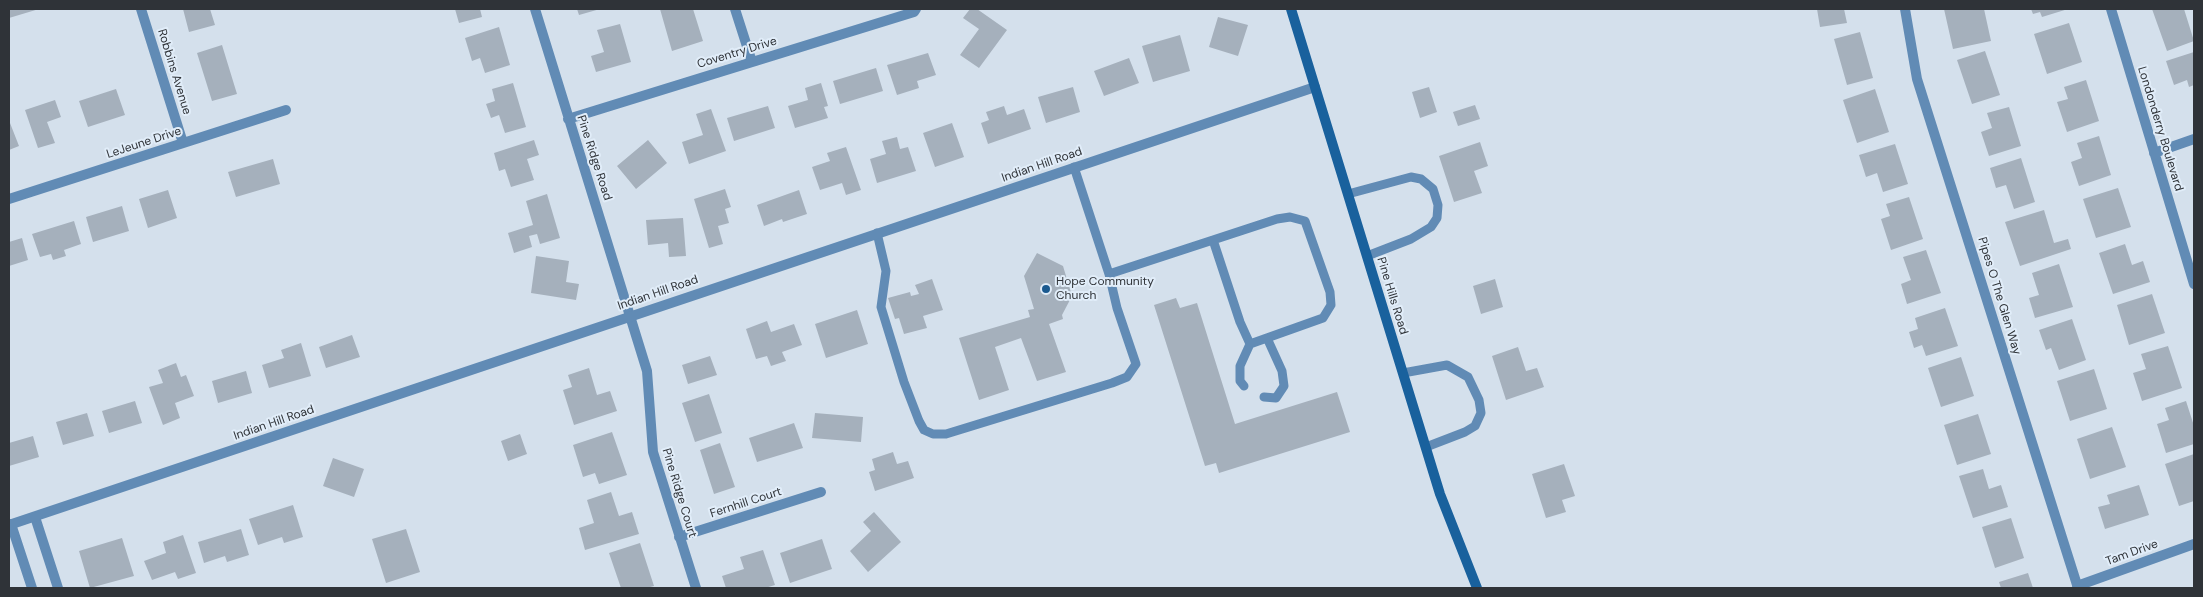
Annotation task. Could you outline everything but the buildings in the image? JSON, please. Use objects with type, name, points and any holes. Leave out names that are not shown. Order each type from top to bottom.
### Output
[{"type":"main road","name":"Pine Hills Road","points":[[1291,9],[1455,537],[1478,588]]},
{"type":"street","name":"Robbins Avenue","points":[[141,9],[183,143]]},
{"type":"street","name":"Pine Ridge Road","points":[[535,9],[631,315]]},
{"type":"street","points":[[735,9],[752,62]]},
{"type":"street","name":"Pipes O The Glen Way","points":[[1904,9],[1917,79],[2078,587]]},
{"type":"street","name":"Londonderry Boulevard","points":[[2111,9],[2194,284]]},
{"type":"street","name":"Coventry Drive","points":[[568,119],[915,10]]},
{"type":"street","name":"Indian Hill Road","points":[[10,525],[1315,87]]},
{"type":"street","name":"LeJeune Drive","points":[[9,199],[286,110]]},
{"type":"street","points":[[2154,153],[2194,139]]},
{"type":"street","name":"Pine Ridge Court","points":[[631,315],[647,371],[653,452],[696,588]]},
{"type":"street","name":"Fernhill Court","points":[[680,537],[820,492]]},
{"type":"street","points":[[35,517],[58,588]]},
{"type":"street","points":[[10,525],[32,588]]},
{"type":"street","name":"Tam Drive","points":[[2078,587],[2194,544]]},
{"type":"lane","points":[[877,233],[886,270],[882,307],[904,382],[924,430],[933,434],[946,434],[1127,377],[1136,364],[1074,167]]},
{"type":"lane","points":[[1348,194],[1411,176],[1421,179],[1432,189],[1438,205],[1437,218],[1431,227],[1411,238],[1367,256]]},
{"type":"lane","points":[[1109,274],[1277,219],[1290,217],[1305,222],[1330,292],[1331,305],[1324,318],[1250,344],[1240,366],[1240,381],[1244,386]]},
{"type":"lane","points":[[1213,240],[1240,322],[1250,344]]},
{"type":"lane","points":[[1264,397],[1276,398],[1284,386],[1282,371],[1267,338]]},
{"type":"lane","points":[[1403,373],[1447,365],[1468,377],[1479,400],[1481,413],[1476,426],[1466,432],[1426,447]]},
{"type":"place","name":"Hope Community Church","points":[[1046,289]]}]
